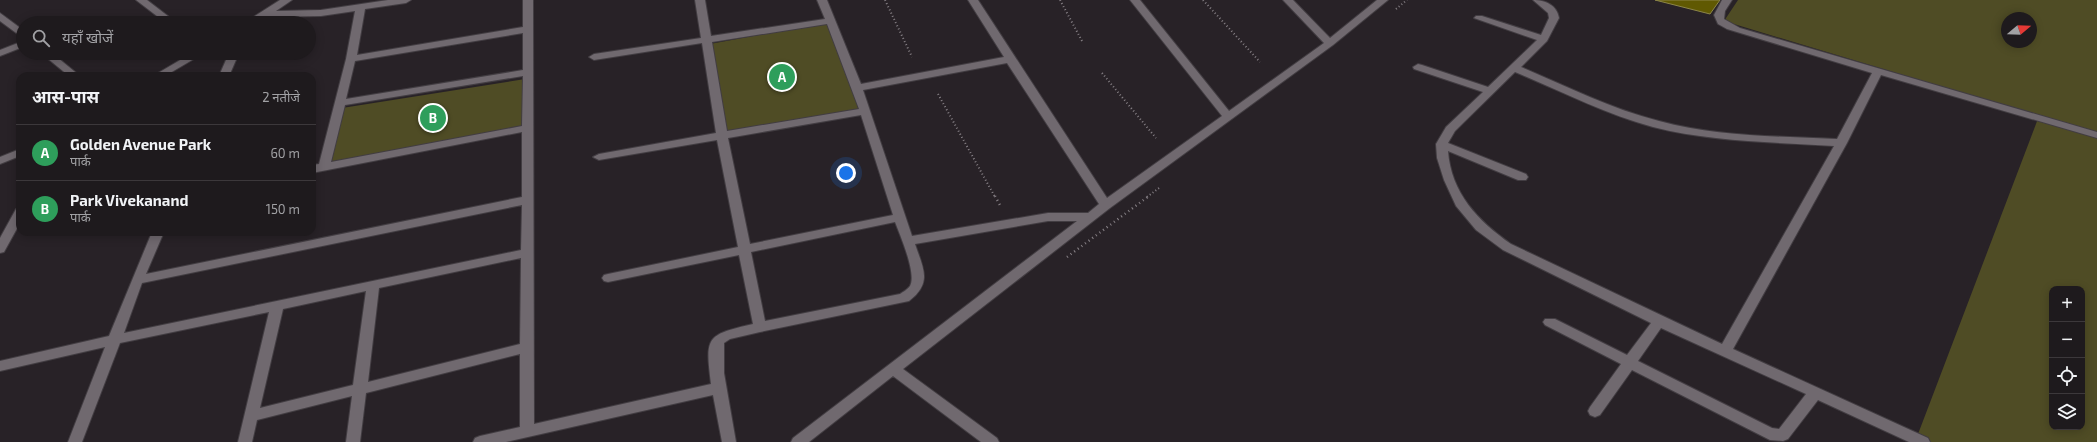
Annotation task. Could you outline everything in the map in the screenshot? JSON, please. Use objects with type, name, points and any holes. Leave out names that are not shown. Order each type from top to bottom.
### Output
[{"type":"street","points":[[141,0],[163,16]]},
{"type":"street","points":[[262,16],[287,0]]},
{"type":"street","points":[[265,14],[321,13],[406,0]]},
{"type":"street","points":[[527,432],[526,254],[528,0]]},
{"type":"street","points":[[700,0],[708,39],[722,136],[746,249],[760,327]]},
{"type":"street","points":[[729,442],[719,388],[715,350],[718,340],[726,335],[760,327],[904,298],[913,292],[919,280],[918,272],[908,241],[857,88],[822,0]]},
{"type":"street","points":[[973,0],[1106,205]]},
{"type":"street","points":[[1135,0],[1227,116]]},
{"type":"street","points":[[1288,0],[1330,43]]},
{"type":"street","points":[[798,442],[894,370],[1106,205],[1227,116],[1330,43],[1383,0]]},
{"type":"street","points":[[1538,0],[1553,12],[1554,18],[1544,39],[1450,129],[1442,144],[1443,158],[1460,203],[1480,227],[1507,247],[1659,321],[1923,442]]},
{"type":"street","points":[[1727,0],[1718,14],[1720,22],[1736,30],[2097,135]]},
{"type":"street","points":[[324,166],[351,59],[360,8]]},
{"type":"street","points":[[0,16],[16,29]]},
{"type":"street","points":[[1479,18],[1544,39]]},
{"type":"street","points":[[594,57],[830,21]]},
{"type":"street","points":[[351,59],[527,29]]},
{"type":"street","points":[[0,53],[16,47]]},
{"type":"street","points":[[857,88],[1010,59]]},
{"type":"street","points":[[55,60],[70,72]]},
{"type":"street","points":[[165,72],[187,60]]},
{"type":"street","points":[[226,72],[231,60]]},
{"type":"street","points":[[1418,67],[1490,92]]},
{"type":"street","points":[[1514,68],[1629,116],[1656,124],[1708,134],[1841,142]]},
{"type":"street","points":[[1725,351],[1841,142],[1878,71]]},
{"type":"street","points":[[340,103],[527,72]]},
{"type":"street","points":[[599,157],[864,111]]},
{"type":"street","points":[[316,168],[528,128]]},
{"type":"street","points":[[1442,144],[1522,177]]},
{"type":"street","points":[[0,161],[16,154]]},
{"type":"street","points":[[137,280],[527,200]]},
{"type":"street","points":[[908,241],[1048,217],[1092,216]]},
{"type":"street","points":[[608,278],[900,217]]},
{"type":"street","points":[[0,249],[16,225]]},
{"type":"street","points":[[75,442],[137,280],[156,236]]},
{"type":"street","points":[[0,366],[116,338],[526,254]]},
{"type":"street","points":[[353,442],[373,285]]},
{"type":"street","points":[[245,442],[277,305]]},
{"type":"street","points":[[1595,411],[1629,361],[1659,321]]},
{"type":"street","points":[[1550,322],[1629,361],[1762,432],[1776,436],[1783,435],[1815,393]]},
{"type":"street","points":[[251,416],[526,348]]},
{"type":"street","points":[[894,370],[992,442]]},
{"type":"street","points":[[480,442],[719,388]]},
{"type":"path","points":[[885,0],[912,58]]},
{"type":"path","points":[[1060,0],[1082,41]]},
{"type":"path","points":[[1203,0],[1260,62]]},
{"type":"path","points":[[1102,73],[1156,138]]},
{"type":"path","points":[[938,94],[1001,207]]},
{"type":"shaded area","points":[[1655,0],[1720,0],[1710,14]]},
{"type":"shaded area","points":[[1738,0],[2097,0],[2097,442],[1915,442],[2039,116],[1724,21]]},
{"type":"shaded area","points":[[829,22],[860,110],[726,135],[710,44]]},
{"type":"shaded area","points":[[525,79],[526,128],[328,165],[342,108]]},
{"type":"place","name":"Golden Avenue Park","points":[[782,77]]},
{"type":"place","name":"Park Vivekanand","points":[[433,118]]}]
